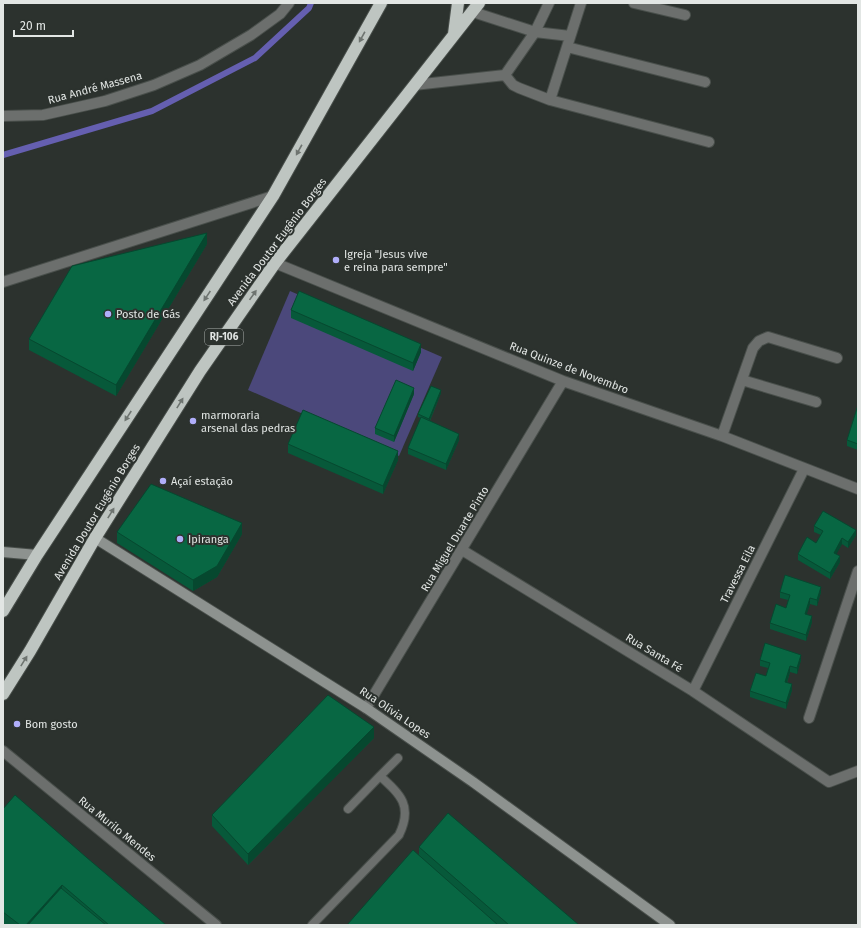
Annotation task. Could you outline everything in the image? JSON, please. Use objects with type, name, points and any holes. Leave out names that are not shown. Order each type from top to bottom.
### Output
[{"type":"highway","points":[[3,611],[37,555],[273,196],[382,3]]},
{"type":"highway","points":[[454,36],[458,3]]},
{"type":"highway","name":"Avenida Doutor Eugênio Borges","points":[[3,694],[30,651],[95,538],[200,371],[275,263],[476,8]]},
{"type":"street","name":"Rua André Massena","points":[[3,116],[43,115],[105,101],[154,85],[200,65],[251,35],[280,14],[289,3]]},
{"type":"street","points":[[414,85],[505,75],[535,32],[549,3]]},
{"type":"street","points":[[550,100],[581,3]]},
{"type":"street","points":[[634,3],[685,15]]},
{"type":"street","points":[[476,8],[535,32],[705,82]]},
{"type":"street","points":[[505,75],[513,85],[550,100],[709,142]]},
{"type":"street","points":[[3,282],[273,196]]},
{"type":"street","name":"Rua Quinze de Novembro","points":[[275,263],[563,381],[722,436],[858,489]]},
{"type":"street","points":[[722,436],[754,348],[759,341],[768,337],[837,358]]},
{"type":"street","points":[[742,380],[816,402]]},
{"type":"street","name":"Rua Miguel Duarte Pinto","points":[[366,708],[563,381]]},
{"type":"street","name":"Travessa Eila","points":[[693,691],[804,469]]},
{"type":"street","name":"Rua Olívia Lopes","points":[[95,538],[366,708],[473,782],[670,925]]},
{"type":"street","name":"Rua Santa Fé","points":[[462,550],[693,691],[829,782],[858,771]]},
{"type":"street","points":[[3,552],[37,555]]},
{"type":"street","points":[[809,718],[858,571]]},
{"type":"street","name":"Rua Murilo Mendes","points":[[3,751],[216,925]]},
{"type":"lane","points":[[348,809],[398,758]]},
{"type":"lane","points":[[312,925],[399,835],[404,824],[406,812],[401,797],[380,776]]},
{"type":"shaded area","points":[[290,291],[442,357],[399,456],[248,390]]},
{"type":"building","name":"Posto de Gás","points":[[207,233],[116,385],[29,339],[72,266]]},
{"type":"building","points":[[299,291],[421,344],[413,363],[291,310]]},
{"type":"building","points":[[396,380],[414,388],[394,436],[375,428]]},
{"type":"building","points":[[431,386],[441,390],[429,419],[418,414]]},
{"type":"building","points":[[858,405],[858,444],[847,440]]},
{"type":"building","points":[[303,410],[398,451],[383,486],[288,444]]},
{"type":"building","points":[[421,417],[459,434],[446,464],[408,448]]},
{"type":"building","name":"Ipiranga","points":[[151,484],[242,523],[217,566],[193,580],[117,532]]},
{"type":"building","points":[[823,511],[856,530],[848,542],[842,538],[834,553],[840,556],[830,573],[798,554],[807,537],[816,543],[823,531],[814,526]]},
{"type":"building","points":[[785,575],[821,587],[817,600],[810,598],[805,614],[812,616],[806,635],[770,623],[776,604],[786,608],[790,595],[780,592]]},
{"type":"building","points":[[765,643],[801,655],[797,668],[790,666],[785,682],[792,684],[786,703],[750,691],[756,673],[766,676],[770,663],[760,660]]},
{"type":"building","points":[[328,695],[374,727],[248,854],[212,815]]},
{"type":"building","points":[[15,795],[166,925],[109,925],[62,885],[26,925],[20,925],[3,912],[3,809]]},
{"type":"building","points":[[448,813],[579,925],[509,925],[419,847]]},
{"type":"building","points":[[413,850],[498,925],[347,925]]},
{"type":"building","points":[[61,888],[106,925],[28,925]]},
{"type":"waterway","points":[[3,155],[152,111],[255,58],[309,8],[311,3]]},
{"type":"place","name":"Igreja \"Jesus vive e reina para sempre\"","points":[[336,260]]},
{"type":"place","name":"Posto de Gás","points":[[108,314]]},
{"type":"place","name":"marmoraria arsenal das pedras","points":[[193,421]]},
{"type":"place","name":"Açaí estação","points":[[163,481]]},
{"type":"place","name":"Ipiranga","points":[[180,539]]},
{"type":"place","name":"Bom gosto","points":[[17,724]]}]
